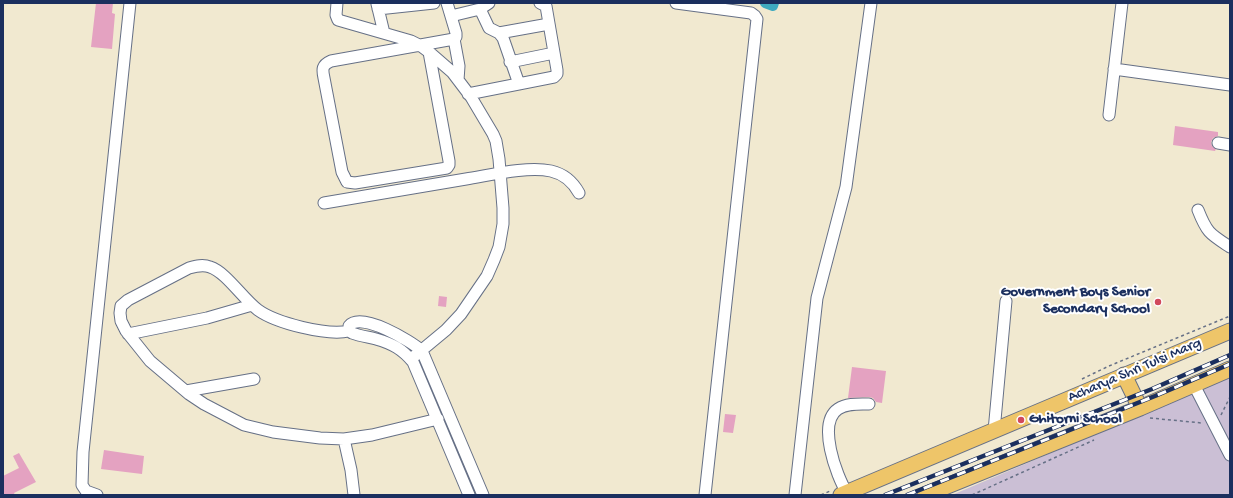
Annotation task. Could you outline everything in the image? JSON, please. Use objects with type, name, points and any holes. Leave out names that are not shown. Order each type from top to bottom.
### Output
[{"type":"highway","name":"Acharya Shri Tulsi Marg","points":[[844,494],[1230,331]]},
{"type":"highway","points":[[925,495],[1144,413],[1194,385],[1230,369]]},
{"type":"highway","points":[[1124,375],[1144,413]]},
{"type":"street","points":[[97,495],[86,492],[82,485],[84,452],[130,3]]},
{"type":"street","points":[[337,3],[336,15],[338,20],[384,33],[425,49],[444,64],[468,94],[496,141],[499,159],[503,224],[499,247],[494,260],[487,276],[461,314],[446,330],[411,359]]},
{"type":"street","points":[[384,33],[377,6],[434,3]]},
{"type":"street","points":[[447,3],[456,33],[456,37],[454,39],[459,66],[458,80]]},
{"type":"street","points":[[468,94],[554,77],[557,74],[546,6],[540,3]]},
{"type":"street","points":[[676,3],[751,14],[756,16],[757,19],[705,495]]},
{"type":"street","points":[[796,495],[817,298],[846,187],[871,3]]},
{"type":"street","points":[[1108,115],[1122,3]]},
{"type":"street","points":[[451,16],[485,6],[489,28],[499,33],[503,38],[510,62],[519,84]]},
{"type":"street","points":[[499,33],[549,24]]},
{"type":"street","points":[[425,49],[449,165],[447,168],[355,183],[347,182],[342,172],[323,67],[331,61],[425,49],[454,39]]},
{"type":"street","points":[[510,62],[554,53]]},
{"type":"street","points":[[1114,69],[1230,85]]},
{"type":"street","points":[[1218,143],[1230,145]]},
{"type":"street","points":[[324,203],[500,173],[536,170],[552,171],[567,178],[579,194]]},
{"type":"street","points":[[1198,210],[1209,233],[1230,247]]},
{"type":"street","points":[[438,419],[372,435],[344,439],[320,438],[273,432],[244,425],[204,404],[150,361],[128,334],[121,321],[120,313],[123,303],[189,268],[198,266],[210,267],[216,270],[252,306],[264,314],[307,328],[336,332],[349,330],[357,335],[376,339],[399,348],[411,359],[418,370],[438,419],[469,495]]},
{"type":"street","points":[[994,431],[1006,301]]},
{"type":"street","points":[[128,334],[207,318],[252,306]]},
{"type":"street","points":[[349,330],[349,326],[352,323],[358,322],[370,324],[401,336],[422,351],[483,495]]},
{"type":"street","points":[[186,391],[254,379]]},
{"type":"street","points":[[1194,385],[1230,455]]},
{"type":"street","points":[[844,494],[830,448],[828,432],[831,418],[834,412],[847,405],[869,404]]},
{"type":"street","points":[[344,439],[351,470],[354,495]]},
{"type":"path","points":[[1144,413],[1154,417],[1200,423],[1212,422],[1221,415],[1230,397]]},
{"type":"path","points":[[972,495],[1098,439]]},
{"type":"shaded area","points":[[1230,377],[1230,495],[952,495]]},
{"type":"building","points":[[96,3],[113,3],[112,13],[115,14],[112,49],[91,47]]},
{"type":"building","points":[[1175,126],[1218,132],[1218,136],[1213,138],[1211,142],[1212,146],[1216,149],[1215,151],[1173,145]]},
{"type":"building","points":[[439,296],[447,297],[446,307],[438,306]]},
{"type":"building","points":[[852,367],[886,371],[882,403],[876,402],[873,398],[869,397],[848,398]]},
{"type":"building","points":[[725,414],[736,415],[733,433],[723,432]]},
{"type":"building","points":[[104,450],[144,456],[142,474],[101,469]]},
{"type":"building","points":[[19,453],[36,482],[14,493],[15,495],[3,495],[3,476],[19,468],[13,456]]},
{"type":"waterway","points":[[765,3],[773,6],[774,3]]},
{"type":"railway","points":[[885,495],[1152,389],[1230,355]]},
{"type":"railway","points":[[907,495],[1155,396],[1230,364]]},
{"type":"place","name":"Government Boys Senior Secondary School","points":[[1158,302]]},
{"type":"place","name":"Ghitorni School","points":[[1021,420]]}]
